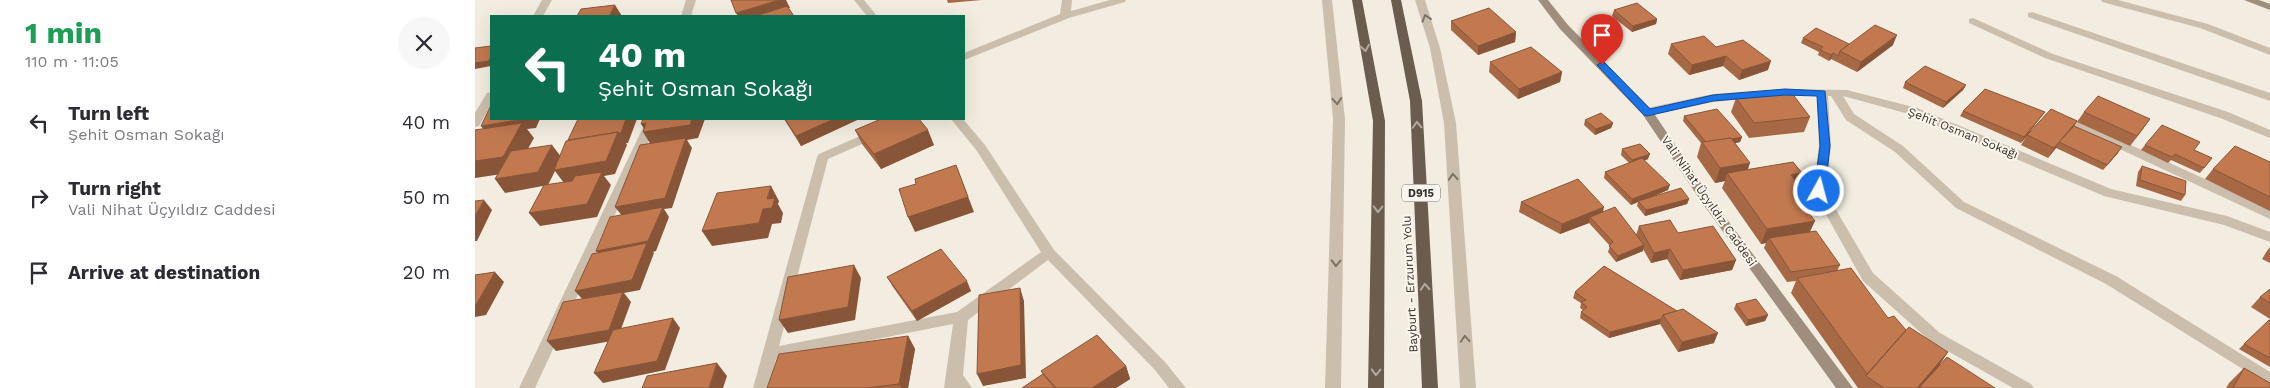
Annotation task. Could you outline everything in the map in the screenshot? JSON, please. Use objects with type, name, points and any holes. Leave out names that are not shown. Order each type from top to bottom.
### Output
[{"type":"highway","points":[[1357,0],[1379,122],[1376,388]]},
{"type":"highway","name":"Bayburt - Erzurum Yolu","points":[[1396,0],[1416,101],[1430,388]]},
{"type":"main road","name":"Vali Nihat Üçyıldız Caddesi","points":[[1543,0],[1564,26],[1647,112],[1707,201],[1845,388]]},
{"type":"main road","points":[[2249,0],[2270,7]]},
{"type":"street","points":[[539,15],[547,0]]},
{"type":"street","points":[[686,15],[691,0]]},
{"type":"street","points":[[859,0],[871,15]]},
{"type":"street","points":[[1065,16],[1067,0]]},
{"type":"street","points":[[965,56],[1065,16],[1121,0]]},
{"type":"street","points":[[1327,0],[1339,119],[1333,388]]},
{"type":"street","points":[[1420,0],[1435,48],[1450,123],[1468,388]]},
{"type":"street","points":[[2106,0],[2204,26],[2270,52]]},
{"type":"street","points":[[2032,15],[2270,97]]},
{"type":"street","points":[[1973,21],[2049,56],[2223,115],[2270,134]]},
{"type":"street","name":"Şehit Osman Sokağı","points":[[1647,112],[1713,98],[1785,92],[1847,93],[1913,111],[2108,193],[2227,221],[2270,237]]},
{"type":"street","points":[[1828,93],[1849,117],[1899,149],[1960,205],[2111,280],[2270,380]]},
{"type":"street","points":[[1828,93],[1825,146],[1819,191],[1868,277],[1935,337],[2026,388]]},
{"type":"street","points":[[475,123],[490,97]]},
{"type":"street","points":[[527,388],[653,120]]},
{"type":"street","points":[[761,388],[823,157],[906,120]]},
{"type":"street","points":[[958,120],[981,148],[1049,253],[1160,366],[1178,388]]},
{"type":"street","points":[[2069,121],[2270,214]]},
{"type":"street","points":[[770,354],[961,317],[1049,253]]},
{"type":"street","points":[[957,384],[961,317]]},
{"type":"building","points":[[731,0],[779,0],[736,13]]},
{"type":"building","points":[[1637,3],[1657,19],[1633,26],[1614,10]]},
{"type":"building","points":[[615,5],[610,15],[578,15],[581,9]]},
{"type":"building","points":[[787,6],[793,15],[758,15]]},
{"type":"building","points":[[1489,8],[1516,32],[1478,46],[1451,21]]},
{"type":"building","points":[[1875,25],[1897,35],[1861,62],[1840,51]]},
{"type":"building","points":[[1816,28],[1849,44],[1840,51],[1838,56],[1820,50],[1823,47],[1803,38]]},
{"type":"building","points":[[1704,36],[1716,47],[1743,40],[1771,61],[1742,70],[1726,56],[1692,65],[1671,44]]},
{"type":"building","points":[[490,46],[489,61],[475,63],[475,48]]},
{"type":"building","points":[[1531,47],[1562,72],[1519,89],[1490,62]]},
{"type":"building","points":[[1925,66],[1966,85],[1946,102],[1905,82]]},
{"type":"building","points":[[1985,89],[2045,112],[2024,137],[1963,111]]},
{"type":"building","points":[[1791,92],[1810,117],[1754,123],[1736,98]]},
{"type":"building","points":[[2098,96],[2150,119],[2137,136],[2084,112]]},
{"type":"building","points":[[490,107],[490,120],[518,120],[481,126]]},
{"type":"building","points":[[1717,109],[1742,137],[1706,142],[1684,116]]},
{"type":"building","points":[[2051,109],[2077,121],[2054,148],[2027,135]]},
{"type":"building","points":[[1601,113],[1613,123],[1596,129],[1585,120]]},
{"type":"building","points":[[578,120],[626,120],[621,133],[568,140]]},
{"type":"building","points":[[643,120],[692,120],[690,125],[643,132],[646,123],[641,124]]},
{"type":"building","points":[[786,120],[832,120],[796,136]]},
{"type":"building","points":[[879,120],[920,120],[928,130],[874,154],[855,130]]},
{"type":"building","points":[[522,123],[503,157],[475,161],[475,130]]},
{"type":"building","points":[[2162,125],[2200,142],[2194,150],[2212,158],[2204,168],[2175,154],[2172,157],[2145,145]]},
{"type":"building","points":[[2074,126],[2122,147],[2107,165],[2059,142]]},
{"type":"building","points":[[618,132],[606,161],[554,170],[566,141]]},
{"type":"building","points":[[686,138],[665,198],[615,207],[640,145]]},
{"type":"building","points":[[1731,138],[1750,163],[1720,168],[1702,142]]},
{"type":"building","points":[[1640,144],[1650,154],[1632,160],[1622,149]]},
{"type":"building","points":[[552,145],[538,172],[495,179],[511,151]]},
{"type":"building","points":[[2235,146],[2270,162],[2270,197],[2213,169]]},
{"type":"building","points":[[1642,158],[1670,185],[1632,199],[1605,172]]},
{"type":"building","points":[[1793,162],[1802,173],[1791,175],[1800,186],[1795,187],[1805,201],[1800,202],[1815,221],[1767,229],[1727,173]]},
{"type":"building","points":[[956,165],[968,197],[908,217],[899,189],[916,184],[915,179]]},
{"type":"building","points":[[2142,166],[2186,181],[2185,195],[2140,180]]},
{"type":"building","points":[[602,172],[587,204],[529,213],[544,185],[572,181],[575,176]]},
{"type":"building","points":[[1578,179],[1604,207],[1562,224],[1521,202]]},
{"type":"building","points":[[771,186],[767,199],[775,198],[772,208],[763,209],[759,223],[702,231],[717,193]]},
{"type":"building","points":[[1681,188],[1689,199],[1646,210],[1638,201]]},
{"type":"building","points":[[484,200],[475,216],[475,201]]},
{"type":"building","points":[[663,207],[648,241],[596,251],[610,217]]},
{"type":"building","points":[[1615,207],[1644,245],[1618,256],[1609,246],[1613,242],[1590,217]]},
{"type":"building","points":[[1670,220],[1678,233],[1713,226],[1736,260],[1683,270],[1670,249],[1654,253],[1639,226]]},
{"type":"building","points":[[1816,231],[1840,265],[1791,272],[1769,238]]},
{"type":"building","points":[[647,243],[632,280],[575,291],[592,254]]},
{"type":"building","points":[[941,249],[967,281],[912,311],[887,277]]},
{"type":"building","points":[[854,265],[848,307],[779,320],[788,277]]},
{"type":"building","points":[[1604,266],[1677,311],[1663,315],[1661,319],[1610,332],[1581,312],[1587,307],[1581,302],[1586,300],[1575,292]]},
{"type":"building","points":[[1851,268],[1888,318],[1894,316],[1906,330],[1867,374],[1797,278]]},
{"type":"building","points":[[495,272],[476,305],[475,305],[475,275]]},
{"type":"building","points":[[1020,288],[1021,365],[977,374],[979,295]]},
{"type":"building","points":[[2270,289],[2270,303],[2260,297]]},
{"type":"building","points":[[623,292],[609,330],[547,341],[563,302]]},
{"type":"building","points":[[1756,299],[1768,315],[1748,320],[1736,304]]},
{"type":"building","points":[[1683,309],[1718,333],[1682,342],[1663,315]]},
{"type":"building","points":[[673,318],[657,361],[594,373],[613,330]]},
{"type":"building","points":[[2270,320],[2270,358],[2244,344]]},
{"type":"building","points":[[1909,327],[1948,352],[1917,388],[1884,388],[1866,376]]},
{"type":"building","points":[[1097,335],[1126,366],[1092,388],[1056,388],[1041,371]]},
{"type":"building","points":[[908,336],[899,384],[867,388],[767,388],[779,354]]},
{"type":"building","points":[[1947,357],[1995,388],[1919,388]]},
{"type":"building","points":[[717,363],[709,388],[642,388],[647,376]]},
{"type":"building","points":[[2244,368],[2270,383],[2270,388],[2233,388]]},
{"type":"building","points":[[1043,374],[1055,388],[1022,388]]},
{"type":"route","points":[[1602,65],[1647,112],[1713,98],[1785,92],[1822,93],[1825,146],[1819,191]]}]
